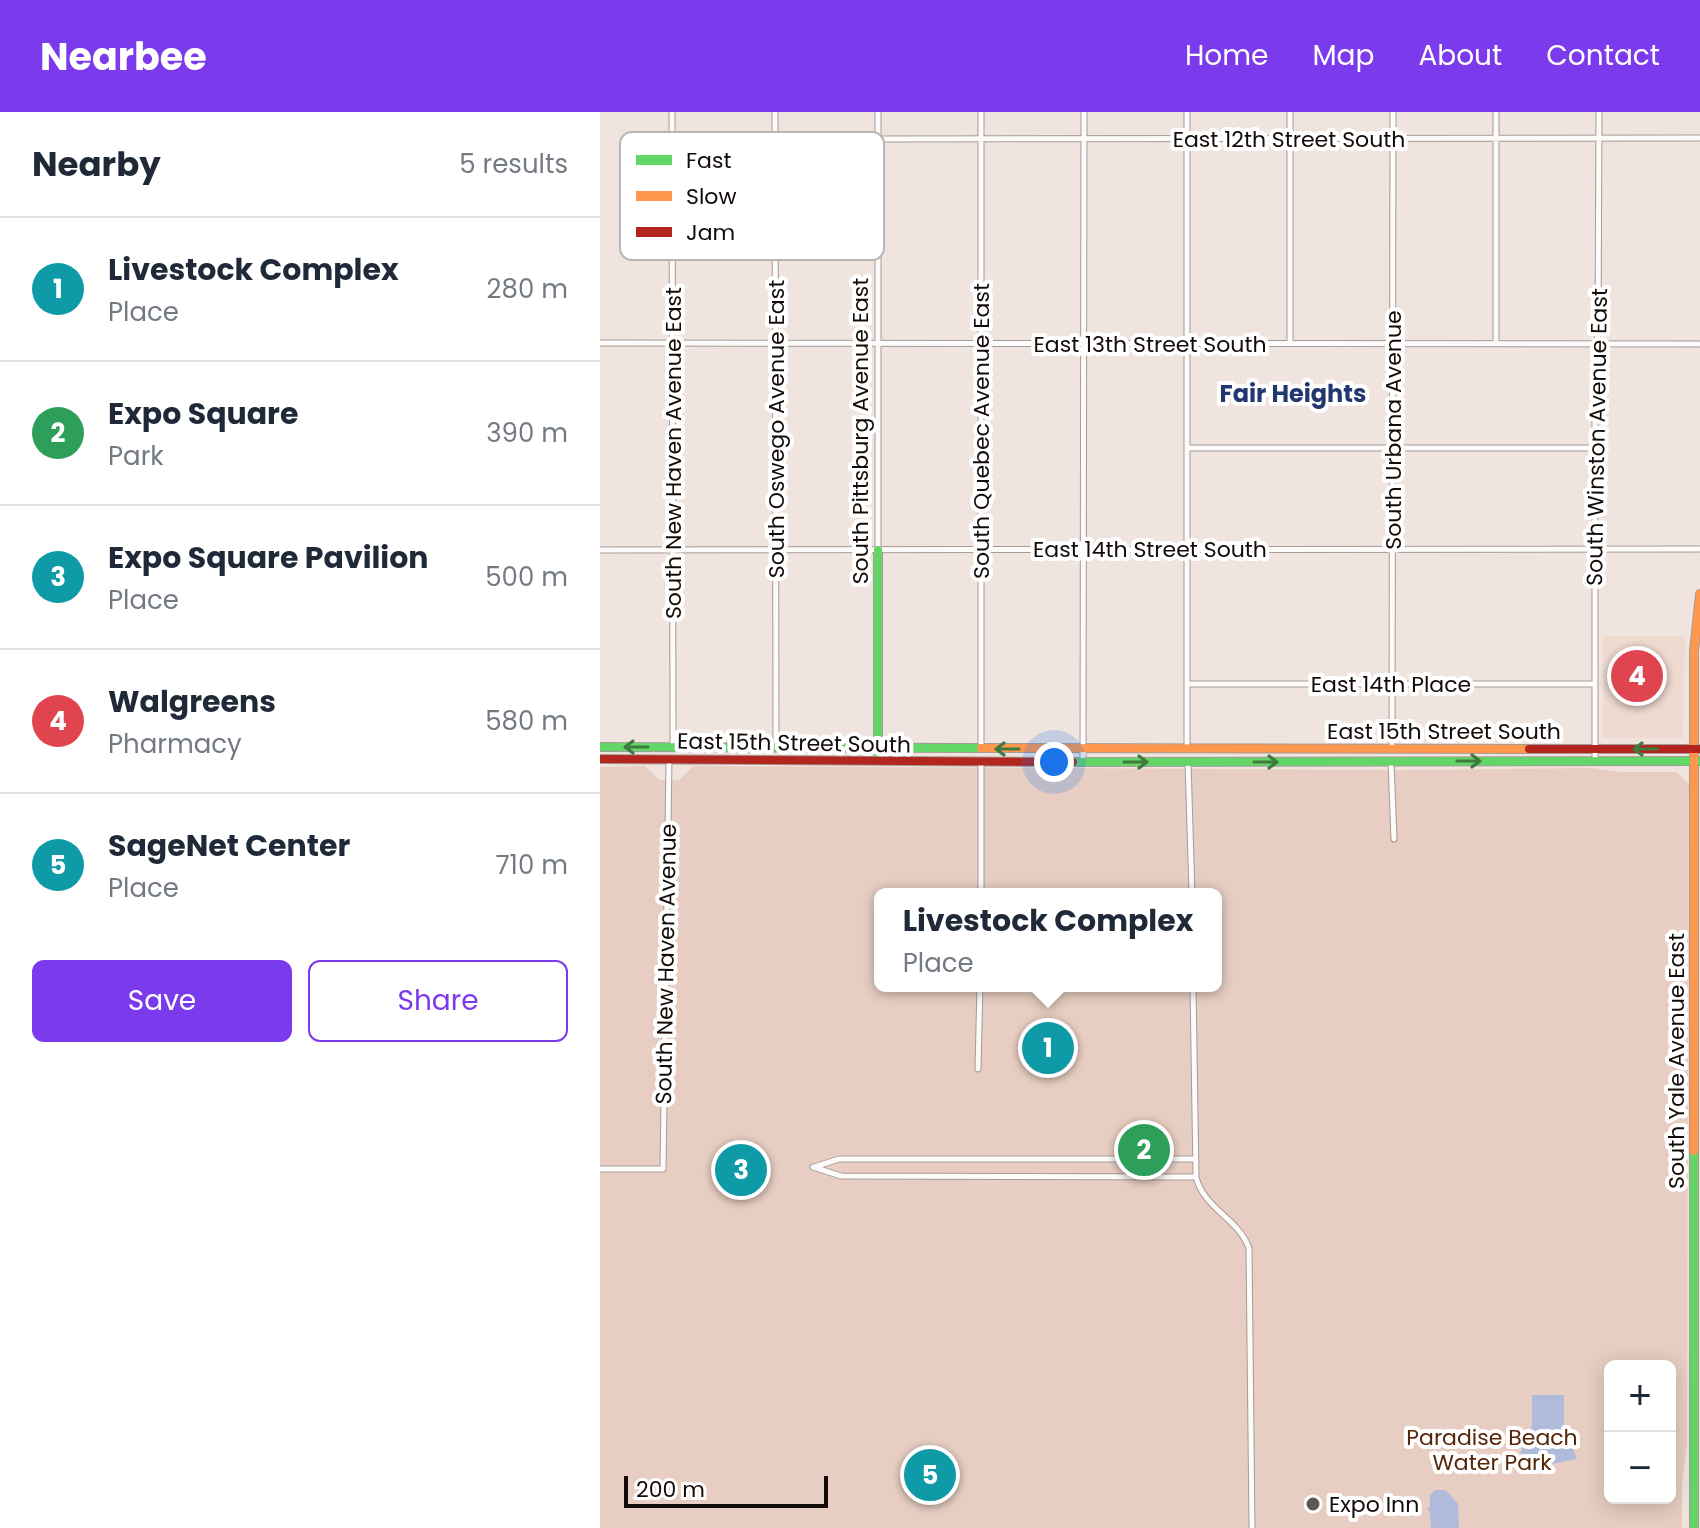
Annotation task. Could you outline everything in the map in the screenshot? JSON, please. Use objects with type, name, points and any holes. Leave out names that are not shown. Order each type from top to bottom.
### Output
[{"type":"main road","name":"South Pittsburg Avenue East","points":[[877,762],[878,550]]},
{"type":"main road","name":"South Yale Avenue East","points":[[1694,1528],[1697,651],[1700,594]]},
{"type":"main road","name":"East 15th Street South","points":[[600,747],[1697,749]]},
{"type":"main road","points":[[669,759],[673,747]]},
{"type":"main road","points":[[776,747],[776,759]]},
{"type":"main road","points":[[981,749],[981,762]]},
{"type":"main road","points":[[1187,749],[1188,762]]},
{"type":"main road","points":[[1391,761],[1392,749]]},
{"type":"main road","name":"East 15th Street South","points":[[600,759],[877,762],[1697,761]]},
{"type":"street","name":"South New Haven Avenue East","points":[[672,112],[672,132]]},
{"type":"street","name":"South Oswego Avenue East","points":[[775,112],[775,132]]},
{"type":"street","name":"South Quebec Avenue East","points":[[981,112],[981,749]]},
{"type":"street","points":[[1083,762],[1084,112]]},
{"type":"street","points":[[1187,112],[1187,749]]},
{"type":"street","points":[[1290,112],[1290,343]]},
{"type":"street","name":"South Urbana Avenue","points":[[1392,749],[1393,112]]},
{"type":"street","points":[[1496,112],[1496,343]]},
{"type":"street","name":"South Winston Avenue East","points":[[1595,761],[1599,112]]},
{"type":"street","name":"East 12th Street South","points":[[884,139],[1700,138]]},
{"type":"street","name":"South New Haven Avenue East","points":[[673,260],[673,747]]},
{"type":"street","name":"South Oswego Avenue East","points":[[776,260],[776,747]]},
{"type":"street","name":"South Pittsburg Avenue East","points":[[878,260],[878,550]]},
{"type":"street","name":"East 13th Street South","points":[[600,343],[1700,344]]},
{"type":"street","points":[[1187,448],[1595,448]]},
{"type":"street","name":"East 14th Street South","points":[[600,550],[1700,549]]},
{"type":"street","name":"East 14th Place","points":[[1187,684],[1595,684]]},
{"type":"street","name":"South New Haven Avenue","points":[[600,1169],[663,1169],[669,759]]},
{"type":"street","points":[[1391,761],[1394,839]]},
{"type":"street","points":[[981,762],[981,888]]},
{"type":"street","points":[[1188,762],[1192,888]]},
{"type":"street","points":[[978,1069],[980,992]]},
{"type":"street","points":[[1193,992],[1196,1177],[1199,1189],[1210,1205],[1238,1227],[1249,1248],[1252,1528]]},
{"type":"street","points":[[1195,1159],[839,1159],[813,1167],[841,1176],[1196,1177]]},
{"type":"shaded area","points":[[1603,636],[1685,636],[1683,738],[1603,738]]},
{"type":"green space","name":"Paradise Beach Water Park","points":[[645,766],[660,780],[679,780],[693,766],[1402,770],[1592,768],[1621,772],[1676,772],[1689,784],[1687,1445],[1682,1484],[1682,1528],[600,1528],[600,767]]},
{"type":"water","points":[[1532,1395],[1564,1395],[1564,1425],[1577,1459],[1547,1465],[1518,1459],[1532,1425]]},
{"type":"water","points":[[1435,1490],[1446,1490],[1458,1504],[1459,1528],[1431,1528],[1427,1509],[1430,1495]]},
{"type":"traffic: fast","points":[[878,550],[878,753]]},
{"type":"traffic: fast","points":[[600,747],[981,748]]},
{"type":"traffic: fast","points":[[1073,762],[1700,761]]},
{"type":"traffic: fast","points":[[1694,1151],[1694,1528]]},
{"type":"traffic: slow","points":[[1694,1151],[1694,651],[1700,594]]},
{"type":"traffic: slow","points":[[981,748],[1529,749]]},
{"type":"traffic: jam","points":[[1529,749],[1700,749]]},
{"type":"traffic: jam","points":[[600,759],[1073,762]]},
{"type":"place","name":"Walgreens","points":[[1637,676]]},
{"type":"place","name":"Livestock Complex","points":[[1048,1048]]},
{"type":"place","name":"Expo Square","points":[[1144,1150]]},
{"type":"place","name":"Expo Square Pavilion","points":[[741,1170]]},
{"type":"place","name":"SageNet Center","points":[[930,1475]]},
{"type":"place","name":"Expo Inn","points":[[1313,1504]]},
{"type":"district","name":"Fair Heights","points":[[1293,393]]}]
